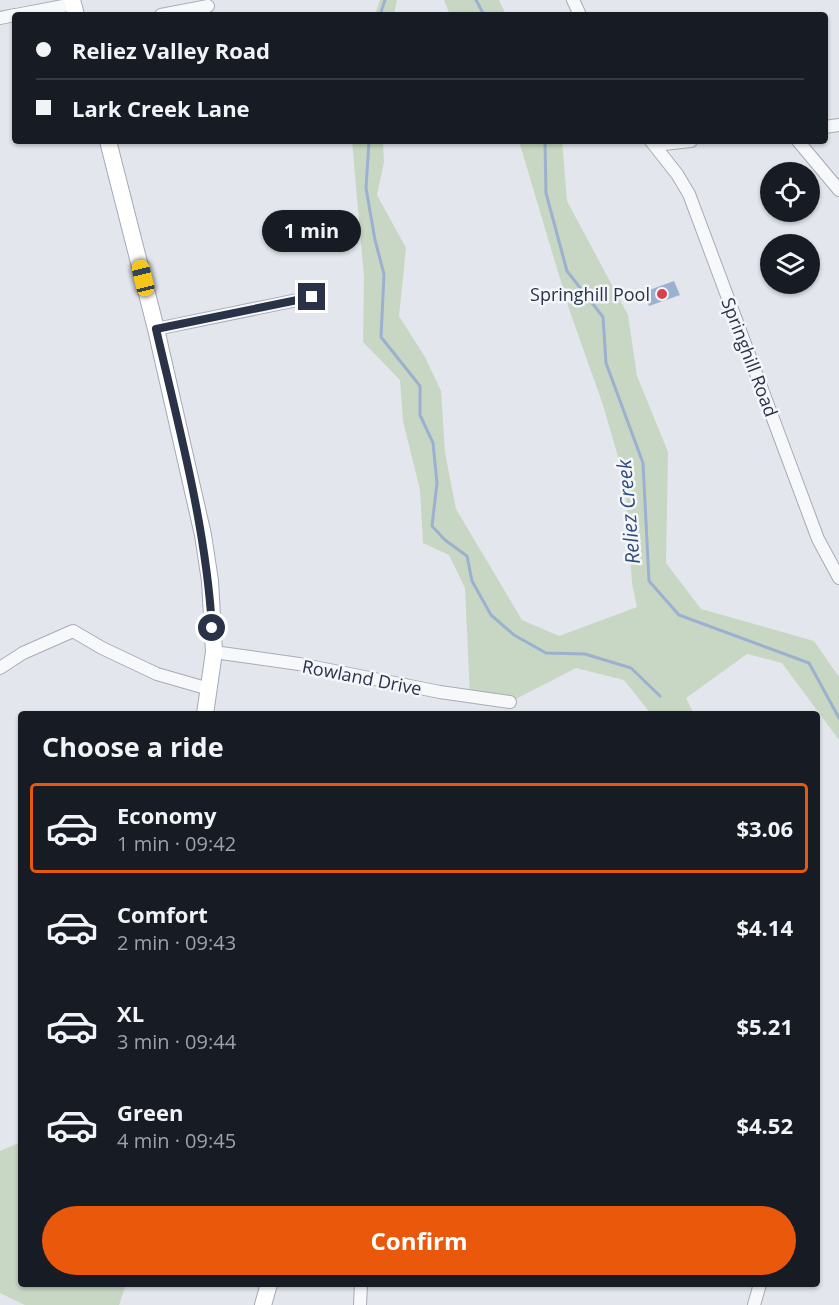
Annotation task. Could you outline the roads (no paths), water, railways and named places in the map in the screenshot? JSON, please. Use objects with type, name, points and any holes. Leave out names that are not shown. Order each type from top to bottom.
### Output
[{"type":"main road","points":[[109,144],[156,329],[203,535],[210,581],[214,652],[205,711]]},
{"type":"main road","points":[[263,1305],[268,1287]]},
{"type":"street","points":[[35,12],[74,6]]},
{"type":"street","points":[[176,12],[208,6]]},
{"type":"street","name":"Springhill Road","points":[[654,144],[689,194],[818,538],[839,578]]},
{"type":"street","points":[[801,144],[839,190]]},
{"type":"street","points":[[156,329],[312,297]]},
{"type":"street","points":[[0,668],[23,653],[73,631],[102,648],[157,674],[209,689]]},
{"type":"street","name":"Rowland Drive","points":[[214,652],[299,664],[440,692],[510,702]]},
{"type":"street","points":[[360,1305],[361,1287]]},
{"type":"street","points":[[754,1305],[759,1287]]},
{"type":"water","name":"Springhill Pool","points":[[674,281],[680,295],[649,306],[644,292]]},
{"type":"waterway","points":[[381,12],[385,0]]},
{"type":"waterway","name":"Reliez Creek","points":[[476,0],[482,12]]},
{"type":"waterway","points":[[369,144],[366,188],[375,240],[384,274],[381,337],[420,386],[420,415],[433,443],[437,483],[432,526],[445,540],[467,556],[472,581],[491,615],[514,635],[546,653],[585,654],[631,668],[660,696]]},
{"type":"waterway","name":"Reliez Creek","points":[[545,144],[546,193],[567,271],[603,317],[606,363],[643,463],[649,581],[679,615],[809,663],[839,718]]},
{"type":"place","name":"Springhill Pool","points":[[662,294]]}]
